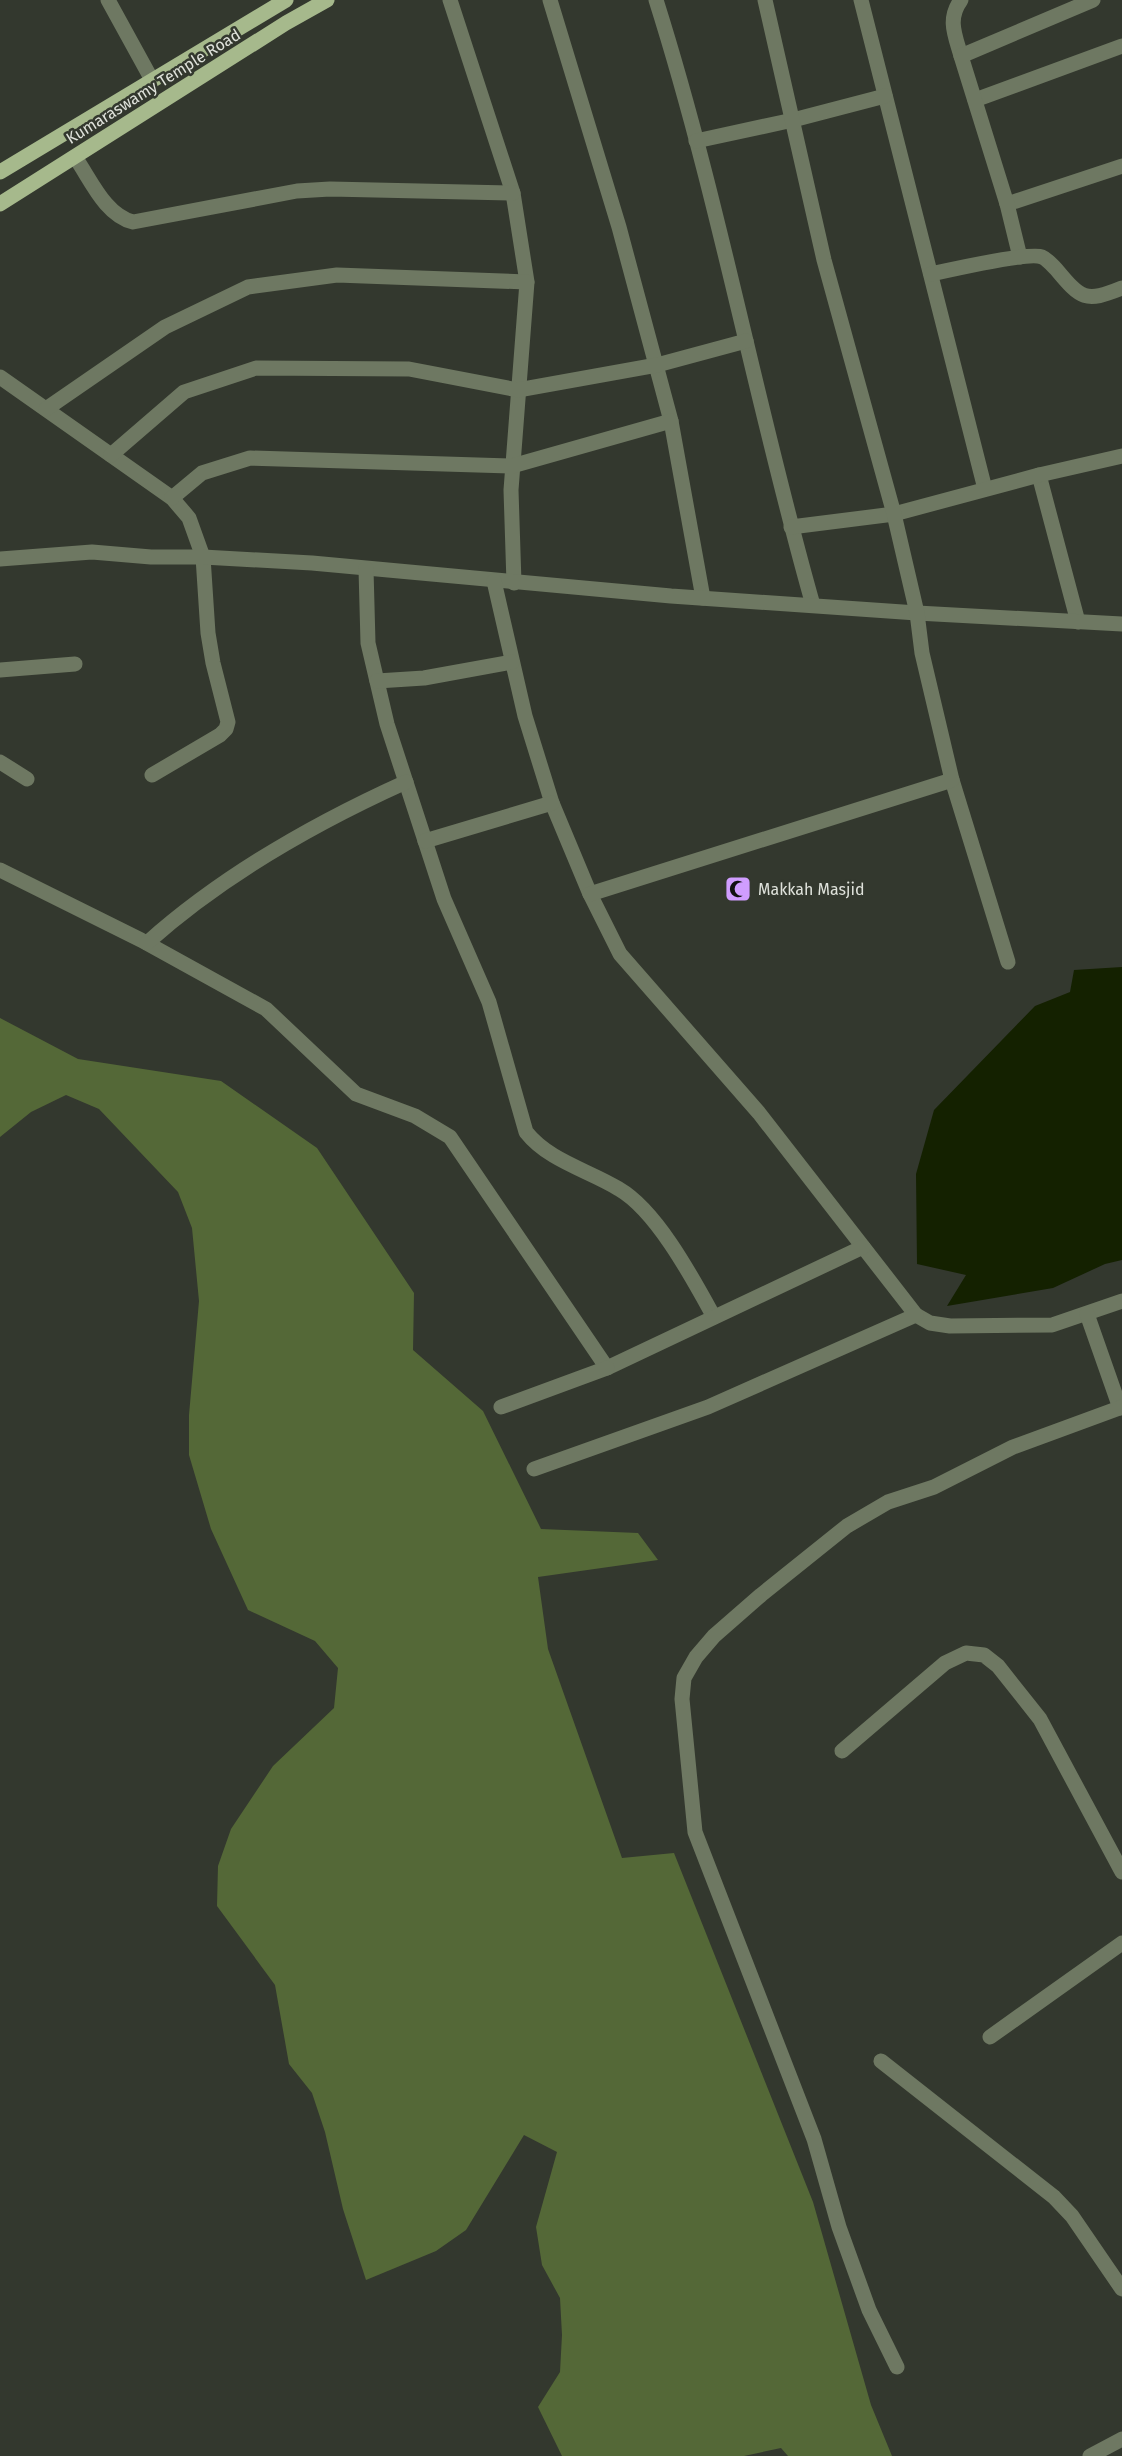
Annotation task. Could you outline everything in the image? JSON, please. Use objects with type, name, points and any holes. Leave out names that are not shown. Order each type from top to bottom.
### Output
[{"type":"main road","name":"Kumaraswamy Temple Road","points":[[0,172],[286,0]]},
{"type":"main road","name":"Kumaraswamy Temple Road","points":[[0,204],[286,23],[327,0]]},
{"type":"street","points":[[108,0],[152,80]]},
{"type":"street","points":[[450,0],[513,193],[527,282],[512,466],[514,583]]},
{"type":"street","points":[[550,0],[619,227],[657,365],[678,453],[703,598]]},
{"type":"street","points":[[657,0],[696,141],[791,527],[813,605]]},
{"type":"street","points":[[765,0],[824,260],[894,514],[917,613],[922,653],[952,780],[1008,962]]},
{"type":"street","points":[[861,0],[985,489]]},
{"type":"street","points":[[960,0],[953,10],[951,21],[1007,204],[1020,257]]},
{"type":"street","points":[[961,56],[1093,0]]},
{"type":"street","points":[[975,100],[1122,46]]},
{"type":"street","points":[[696,141],[793,120],[885,96]]},
{"type":"street","points":[[75,157],[112,212],[121,219],[133,222],[297,191],[330,189],[513,193]]},
{"type":"street","points":[[1007,204],[1122,166]]},
{"type":"street","points":[[931,274],[1020,257],[1041,256],[1072,288],[1084,296],[1097,298],[1122,288]]},
{"type":"street","points":[[46,409],[165,327],[248,287],[337,275],[527,282]]},
{"type":"street","points":[[111,455],[184,392],[256,368],[409,369],[518,390],[657,365],[747,341]]},
{"type":"street","points":[[0,377],[172,498],[189,518],[203,557],[208,633],[228,722],[226,729],[220,735],[152,775]]},
{"type":"street","points":[[172,498],[202,473],[250,458],[512,466],[670,421]]},
{"type":"street","points":[[791,527],[894,514],[1039,475],[1122,456]]},
{"type":"street","points":[[1039,475],[1078,622]]},
{"type":"street","points":[[0,559],[92,552],[151,557],[203,557],[703,598],[1122,624]]},
{"type":"street","points":[[366,569],[368,643],[387,724],[444,899],[489,1002],[526,1132],[535,1144],[592,1177],[620,1189],[636,1201],[680,1257],[714,1317]]},
{"type":"street","points":[[494,581],[525,716],[552,803],[590,894],[620,954],[759,1113],[916,1315],[930,1323],[950,1326],[1052,1325],[1122,1301]]},
{"type":"street","points":[[377,681],[424,678],[512,662]]},
{"type":"street","points":[[0,670],[75,664]]},
{"type":"street","points":[[0,762],[27,778]]},
{"type":"street","points":[[590,894],[952,780]]},
{"type":"street","points":[[147,943],[206,894],[298,835],[346,809],[406,782]]},
{"type":"street","points":[[425,841],[552,803]]},
{"type":"street","points":[[0,870],[147,943],[266,1009],[356,1094],[415,1116],[450,1137],[607,1368]]},
{"type":"street","points":[[501,1407],[607,1368],[863,1247]]},
{"type":"street","points":[[897,2367],[870,2310],[839,2227],[814,2139],[695,1832],[682,1699],[684,1678],[696,1657],[722,1629],[846,1526],[868,1512],[908,1494],[934,1487],[1012,1447],[1121,1408],[1087,1314]]},
{"type":"street","points":[[534,1468],[708,1407],[916,1315]]},
{"type":"street","points":[[842,1751],[945,1663],[966,1653],[984,1655],[998,1666],[1040,1719],[1122,1872]]},
{"type":"street","points":[[990,2037],[1122,1943]]},
{"type":"street","points":[[880,2061],[1054,2197],[1072,2216],[1122,2289]]},
{"type":"street","points":[[1090,2456],[1122,2439]]},
{"type":"shaded area","points":[[1122,967],[1122,1260],[1105,1264],[1053,1288],[947,1306],[966,1275],[917,1264],[916,1174],[934,1110],[1035,1006],[1070,992],[1074,970]]},
{"type":"shaded area","points":[[0,1018],[78,1059],[221,1081],[317,1148],[414,1293],[413,1350],[483,1411],[541,1529],[638,1533],[658,1560],[538,1577],[548,1649],[622,1858],[674,1853],[813,2202],[871,2405],[892,2456],[788,2456],[781,2448],[744,2456],[562,2456],[538,2407],[560,2372],[562,2335],[560,2298],[542,2265],[536,2227],[557,2152],[524,2135],[466,2230],[436,2251],[366,2280],[343,2209],[325,2132],[312,2093],[289,2064],[275,1985],[217,1906],[218,1866],[231,1829],[273,1766],[334,1708],[338,1668],[315,1641],[248,1610],[211,1529],[189,1455],[189,1415],[199,1301],[192,1228],[178,1192],[99,1109],[66,1095],[31,1112],[0,1137]]},
{"type":"place","name":"Makkah Masjid","points":[[738,889]]}]
